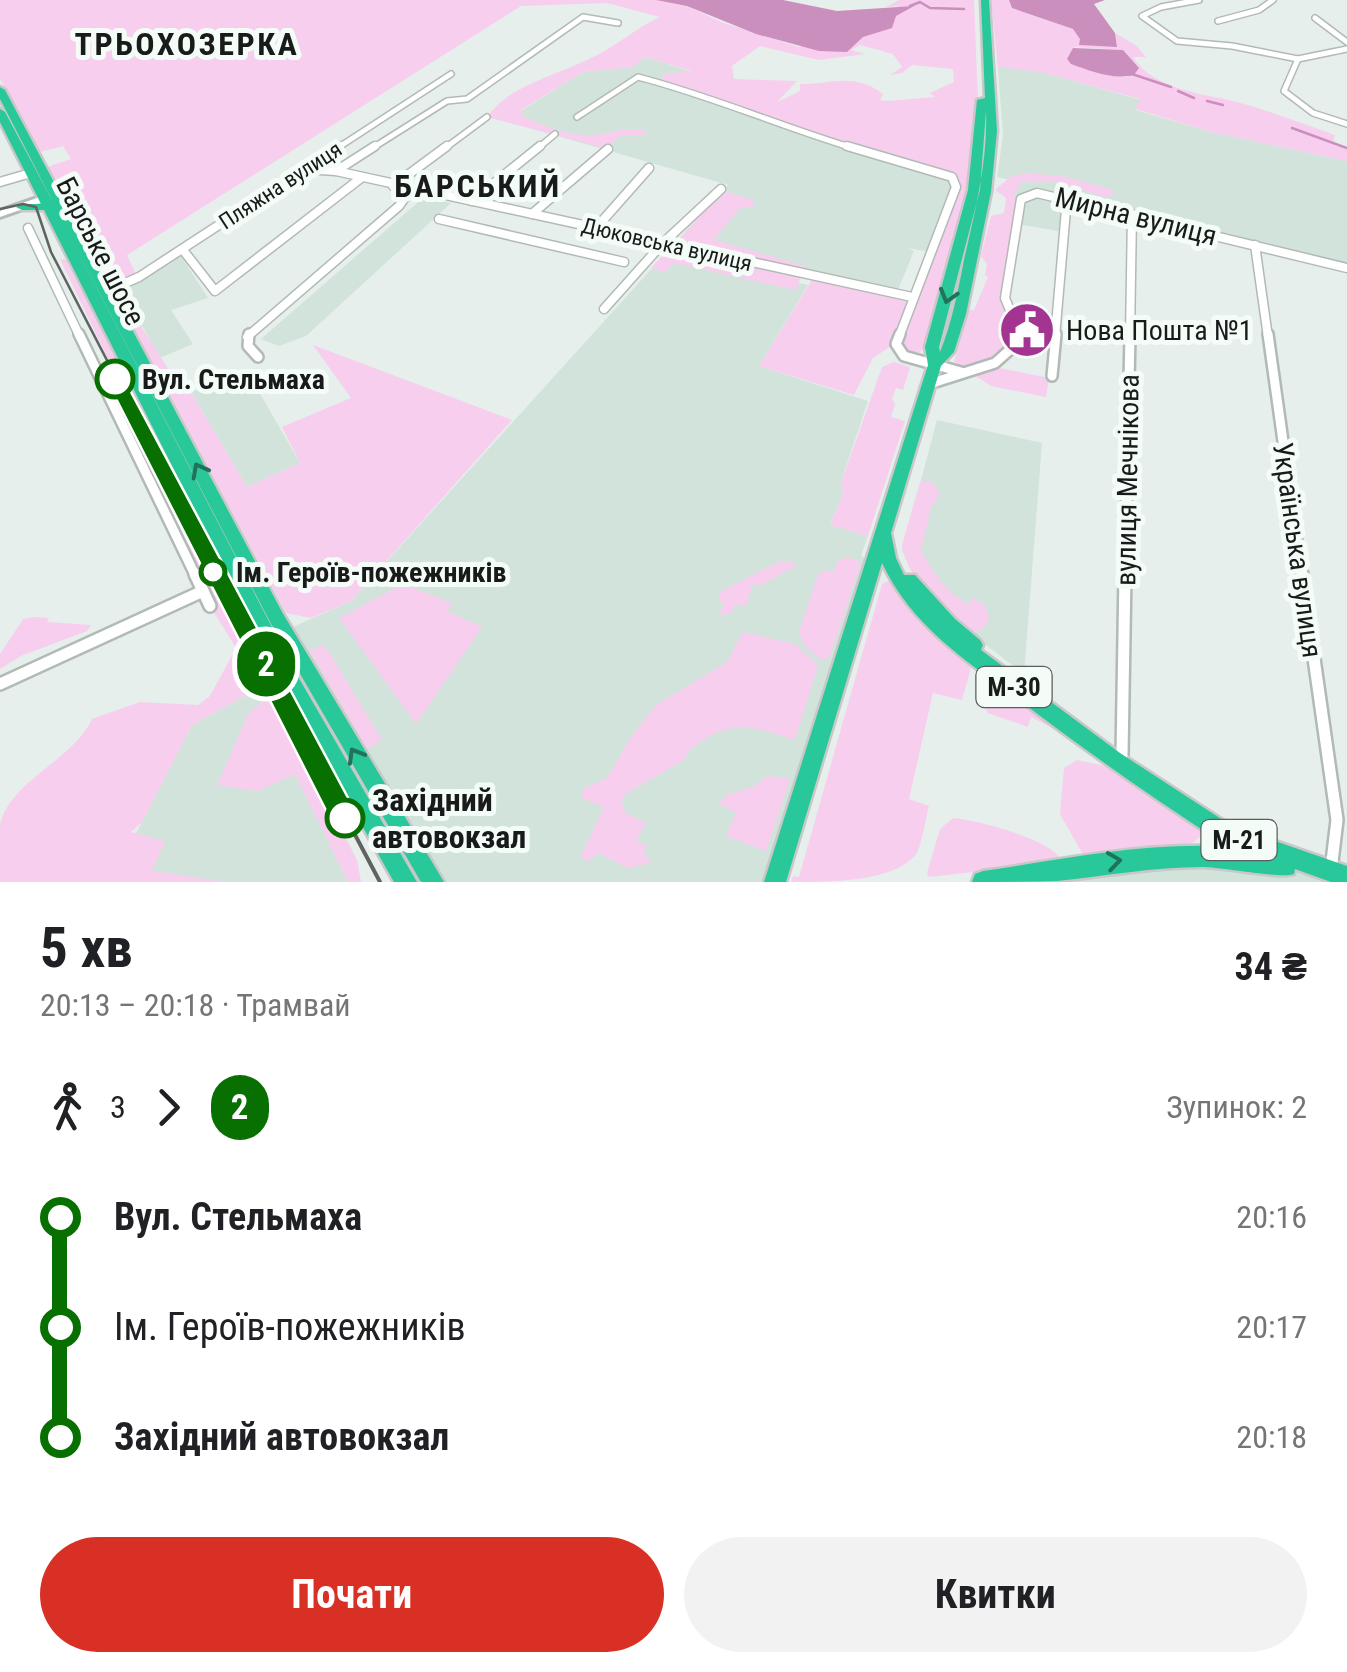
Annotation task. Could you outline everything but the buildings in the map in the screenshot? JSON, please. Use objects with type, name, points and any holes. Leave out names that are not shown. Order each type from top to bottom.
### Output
[{"type":"highway","name":"М-30","points":[[978,0],[983,83],[976,175],[960,254],[932,347],[935,364],[885,532],[882,563],[940,631],[1157,790]]},
{"type":"highway","name":"М-30","points":[[935,364],[947,352],[985,192],[992,130],[985,0]]},
{"type":"highway","points":[[0,90],[41,195],[107,291],[145,383],[276,616],[433,882]]},
{"type":"highway","name":"Барське шосе","points":[[2,116],[145,383],[286,674],[406,882]]},
{"type":"highway","name":"М-30","points":[[892,509],[897,552],[909,580]]},
{"type":"highway","points":[[775,882],[882,563]]},
{"type":"highway","name":"М-21","points":[[882,563],[909,580],[968,640],[1122,751],[1157,790],[1226,834],[1339,871]]},
{"type":"highway","name":"М-21","points":[[984,882],[1104,862],[1206,853],[1339,871]]},
{"type":"main road","points":[[0,205],[41,195]]},
{"type":"main road","points":[[0,214],[41,195]]},
{"type":"street","points":[[1199,0],[1161,6],[1142,16],[1178,41],[1232,46],[1298,59],[1347,46]]},
{"type":"street","points":[[1218,21],[1258,10],[1273,0]]},
{"type":"street","points":[[336,171],[447,101],[467,99],[584,17],[618,23]]},
{"type":"street","points":[[1315,18],[1347,46]]},
{"type":"street","points":[[1298,59],[1284,91],[1333,122],[1347,124]]},
{"type":"street","name":"Пляжна вулиця","points":[[107,291],[139,277],[182,250],[451,74]]},
{"type":"street","points":[[577,117],[638,77],[700,93],[802,134],[952,177],[956,187],[912,298],[897,349],[904,356],[960,372]]},
{"type":"street","points":[[393,186],[487,117]]},
{"type":"street","points":[[472,201],[555,134]]},
{"type":"street","points":[[532,214],[608,149]]},
{"type":"street","points":[[596,228],[649,168]]},
{"type":"street","name":"Дюковська вулиця","points":[[304,169],[336,171],[912,298]]},
{"type":"street","points":[[182,250],[215,291],[360,178]]},
{"type":"street","points":[[0,182],[41,195]]},
{"type":"street","points":[[258,357],[248,346],[248,336],[398,206],[411,189]]},
{"type":"street","points":[[604,309],[663,243],[720,189]]},
{"type":"street","name":"Мирна вулиця","points":[[960,372],[995,363],[1022,340],[1004,298],[1021,199],[1037,192],[1347,268]]},
{"type":"street","points":[[1052,376],[1067,198]]},
{"type":"street","name":"вулиця Мечнікова","points":[[1122,751],[1132,214]]},
{"type":"street","points":[[439,218],[624,262]]},
{"type":"street","points":[[28,228],[210,606]]},
{"type":"street","name":"Українська вулиця","points":[[1255,245],[1336,820],[1339,871]]},
{"type":"street","points":[[929,384],[960,372]]},
{"type":"street","points":[[0,684],[203,590]]},
{"type":"shaded area","points":[[0,0],[656,0],[687,6],[721,22],[799,47],[899,6],[886,7],[899,0],[974,0],[979,129],[969,202],[926,346],[919,353],[907,351],[899,342],[956,181],[802,133],[663,82],[663,74],[692,71],[645,57],[632,67],[583,72],[521,110],[524,117],[569,133],[593,135],[637,129],[647,131],[645,136],[620,136],[608,149],[487,117],[521,89],[600,54],[660,17],[607,3],[521,6],[127,255],[137,277],[120,293],[179,386],[191,392],[247,487],[300,463],[282,427],[351,398],[313,345],[512,420],[351,601],[311,618],[286,613],[47,167],[71,159],[63,146],[40,152],[0,79]],"holes":[[[860,45],[893,54],[902,67],[890,75],[902,73],[912,65],[953,69],[954,82],[930,93],[935,97],[887,101],[880,100],[883,94],[872,87],[852,81],[800,84],[800,91],[777,102],[797,81],[734,79],[732,66],[760,46],[819,60],[865,54],[851,50]]]},
{"type":"shaded area","points":[[656,0],[783,0],[837,11],[914,6],[896,16],[892,28],[863,37],[847,52],[819,51],[756,34],[687,6]]},
{"type":"shaded area","points":[[991,0],[1009,0],[1012,8],[1073,29],[1081,39],[1079,45],[1117,46],[1115,33],[1137,46],[1146,57],[1133,57],[1153,77],[1167,84],[1335,135],[1333,142],[1347,148],[1347,161],[1211,132],[1136,109],[1140,99],[1041,72],[998,67]],"holes":[[[1074,47],[1123,50],[1139,68],[1134,75],[1108,75],[1067,59]]]},
{"type":"shaded area","points":[[1009,0],[1105,0],[1094,4],[1115,33],[1117,47],[1079,45],[1080,39],[1073,29],[1012,8]]},
{"type":"shaded area","points":[[1073,48],[1123,50],[1139,68],[1134,75],[1126,76],[1094,72],[1071,64],[1067,59]]},
{"type":"shaded area","points":[[997,55],[1141,100],[1136,110],[1211,132],[1347,161],[1347,268],[1068,198],[1064,232],[1017,224],[1013,196],[1021,182],[997,177],[1003,136]]},
{"type":"shaded area","points":[[645,57],[693,72],[664,75],[665,82],[956,181],[929,252],[908,248],[914,251],[897,292],[802,271],[685,232],[728,185],[505,121],[583,72],[632,67]]},
{"type":"shaded area","points":[[1026,173],[1062,176],[1111,189],[1115,194],[1105,197],[1058,182],[1022,182],[1013,196],[1021,199],[1005,298],[1022,339],[990,366],[1049,378],[1046,397],[991,386],[954,362],[968,310],[974,310],[988,277],[987,264],[981,256],[991,216],[1004,213],[1006,198],[995,190],[1010,177]]},
{"type":"shaded area","points":[[724,191],[754,200],[753,207],[740,208],[714,240],[805,266],[796,290],[674,263],[665,272],[651,268]]},
{"type":"shaded area","points":[[424,197],[451,203],[306,336],[279,346],[261,339]]},
{"type":"shaded area","points":[[664,255],[808,285],[759,366],[868,401],[841,482],[843,494],[830,524],[868,536],[861,556],[874,562],[775,882],[433,882],[284,631],[351,601]]},
{"type":"shaded area","points":[[181,256],[208,298],[171,310],[193,344],[162,357],[143,327],[135,323],[119,293]]},
{"type":"shaded area","points":[[60,259],[66,260],[113,346],[130,394],[113,369]]},
{"type":"shaded area","points":[[813,278],[908,302],[891,346],[873,358],[854,395],[759,366]]},
{"type":"shaded area","points":[[894,362],[910,367],[903,390],[896,388],[892,399],[895,404],[891,417],[905,421],[868,536],[830,525],[882,367]]},
{"type":"shaded area","points":[[247,371],[300,463],[247,487],[191,392]]},
{"type":"shaded area","points":[[129,399],[139,402],[277,672],[198,538]]},
{"type":"shaded area","points":[[937,420],[1042,443],[1024,674],[960,625],[917,576],[902,551]]},
{"type":"shaded area","points":[[920,482],[932,482],[940,494],[931,507],[921,550],[953,594],[969,605],[971,597],[985,605],[989,619],[984,628],[973,632],[951,618],[928,596],[905,557],[902,545]]},
{"type":"shaded area","points":[[189,544],[268,684],[357,860],[361,882],[348,882],[295,774],[258,791],[217,785],[249,712],[262,703],[256,690],[192,725],[142,822],[131,832],[165,841],[152,871],[228,882],[0,882],[0,826],[5,810],[28,783],[71,747],[92,719],[140,702],[198,705],[210,696],[236,648],[210,606],[182,547]]},
{"type":"shaded area","points":[[847,557],[861,562],[829,658],[820,659],[804,645],[799,632],[818,574],[824,570],[833,573],[838,561]]},
{"type":"shaded area","points":[[780,561],[793,561],[796,566],[759,586],[753,584],[746,606],[735,605],[731,613],[719,615],[724,603],[718,600],[721,591]]},
{"type":"shaded area","points":[[895,583],[971,668],[962,700],[933,693],[909,799],[929,806],[919,848],[907,863],[878,875],[791,882],[793,876],[799,877],[882,584]]},
{"type":"shaded area","points":[[403,584],[452,603],[447,611],[482,627],[416,724],[339,618]]},
{"type":"shaded area","points":[[49,618],[47,622],[91,625],[87,631],[21,656],[0,669],[0,654],[23,619]]},
{"type":"shaded area","points":[[743,632],[795,644],[818,665],[795,740],[740,728],[708,737],[690,749],[684,760],[627,793],[621,801],[626,814],[646,822],[636,842],[647,845],[644,853],[651,863],[628,868],[598,853],[589,861],[580,857],[604,807],[581,798],[584,788],[607,778],[656,705],[727,662]]},
{"type":"shaded area","points":[[326,647],[382,740],[367,749],[310,651]]},
{"type":"shaded area","points":[[983,673],[1075,740],[1031,717],[1028,727],[988,713],[978,696]]},
{"type":"shaded area","points":[[256,690],[348,882],[0,882],[119,866],[192,725]]},
{"type":"shaded area","points":[[1077,760],[1110,767],[1198,824],[1202,835],[1192,843],[1091,856],[1082,853],[1060,814],[1064,768]]},
{"type":"shaded area","points":[[767,776],[790,779],[766,851],[726,836],[736,813],[719,804],[726,795],[753,787]]},
{"type":"shaded area","points":[[953,818],[1031,839],[1062,862],[929,877],[940,829]]},
{"type":"shaded area","points":[[1145,856],[1263,860],[1347,882],[983,882]]},
{"type":"waterway","points":[[910,6],[920,2],[930,8],[964,9]]},
{"type":"waterway","points":[[1132,74],[1171,87]]},
{"type":"waterway","points":[[1178,91],[1194,98]]},
{"type":"waterway","points":[[1207,101],[1223,105]]},
{"type":"waterway","points":[[1292,128],[1347,148]]},
{"type":"tram line","points":[[0,209],[23,204],[36,207],[51,252],[219,577]]},
{"type":"tram line","name":"2","points":[[115,379],[224,594],[250,633],[345,818]]},
{"type":"tram line","points":[[217,574],[380,882]]},
{"type":"place","name":"Нова Пошта №1","points":[[1027,330]]},
{"type":"place","name":"Вул. Стельмаха","points":[[115,379]]},
{"type":"place","name":"Ім. Героїв-пожежників","points":[[213,572]]},
{"type":"place","name":"Західний автовокзал","points":[[345,818]]},
{"type":"district","name":"ТРЬОХОЗЕРКА","points":[[187,44]]},
{"type":"district","name":"БАРСЬКИЙ","points":[[478,186]]}]
